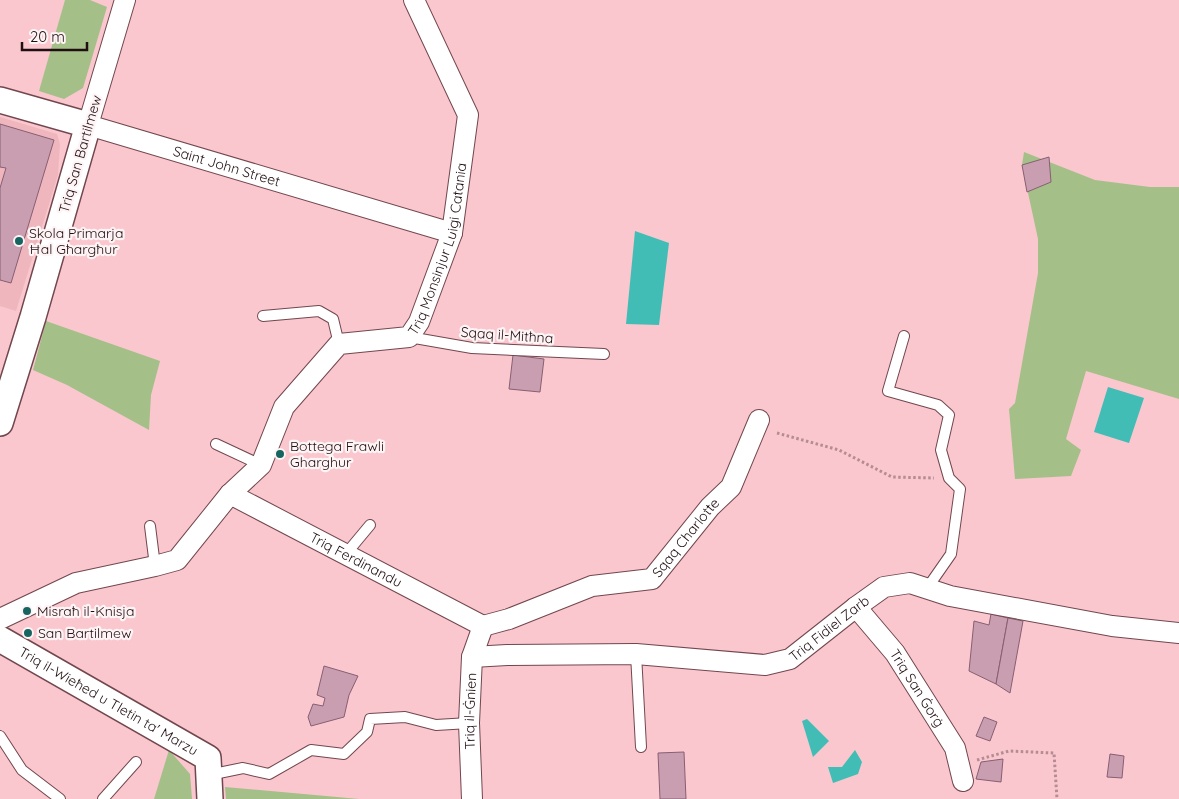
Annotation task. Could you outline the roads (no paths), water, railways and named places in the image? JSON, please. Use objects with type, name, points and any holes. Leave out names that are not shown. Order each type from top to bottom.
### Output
[{"type":"street","name":"Triq San Bartilmew","points":[[0,423],[125,0]]},
{"type":"street","name":"Triq Monsinjur Luigi Catania","points":[[339,344],[409,337],[419,322],[452,233],[468,114],[414,0]]},
{"type":"street","name":"Saint John Street","points":[[0,100],[452,233]]},
{"type":"street","points":[[0,619],[76,583],[177,560],[230,494],[261,465],[284,407],[339,344]]},
{"type":"street","name":"Sqaq Charlotte","points":[[483,626],[509,619],[592,586],[652,579],[710,507],[731,487],[759,420]]},
{"type":"street","name":"Triq Ferdinandu","points":[[230,494],[483,626]]},
{"type":"street","name":"Triq Fidiel Zarb","points":[[472,657],[636,654],[765,665],[790,659],[884,587],[910,583],[928,587],[950,596],[1112,626],[1179,633]]},
{"type":"street","name":"Triq San Ġorġ","points":[[856,607],[895,653],[955,748],[961,773]]},
{"type":"street","name":"Triq il-Ġnien","points":[[472,799],[469,723],[472,657],[483,626]]},
{"type":"street","name":"Triq il-Wieħed u Tletin ta' Marzu","points":[[0,639],[208,758],[209,787]]},
{"type":"lane","points":[[263,316],[319,312],[333,320],[339,344]]},
{"type":"lane","points":[[904,336],[888,391],[938,405],[949,415],[941,450],[949,478],[960,489],[951,554],[928,587]]},
{"type":"lane","name":"Sqaq il-Mitħna","points":[[409,337],[472,348],[604,354]]},
{"type":"lane","points":[[216,444],[261,465]]},
{"type":"lane","points":[[345,555],[370,525]]},
{"type":"lane","points":[[150,526],[155,566]]},
{"type":"lane","points":[[636,654],[641,747]]},
{"type":"lane","points":[[209,787],[243,768],[270,774],[311,750],[344,754],[367,732],[370,719],[406,717],[436,725],[469,723]]},
{"type":"lane","points":[[0,736],[22,770],[60,799]]},
{"type":"lane","points":[[103,799],[136,762]]},
{"type":"water","points":[[635,231],[669,243],[659,325],[626,324]]},
{"type":"water","points":[[1108,387],[1144,398],[1129,443],[1094,432]]},
{"type":"water","points":[[807,719],[829,741],[813,757],[802,721]]},
{"type":"water","points":[[855,750],[862,762],[858,774],[833,783],[828,767],[842,767]]},
{"type":"place","name":"Skola Primarja Ħal Għargħur","points":[[19,241]]},
{"type":"place","name":"Bottega Frawli Gharghur","points":[[280,454]]},
{"type":"place","name":"Misraħ il-Knisja","points":[[27,611]]},
{"type":"place","name":"San Bartilmew","points":[[28,633]]}]
